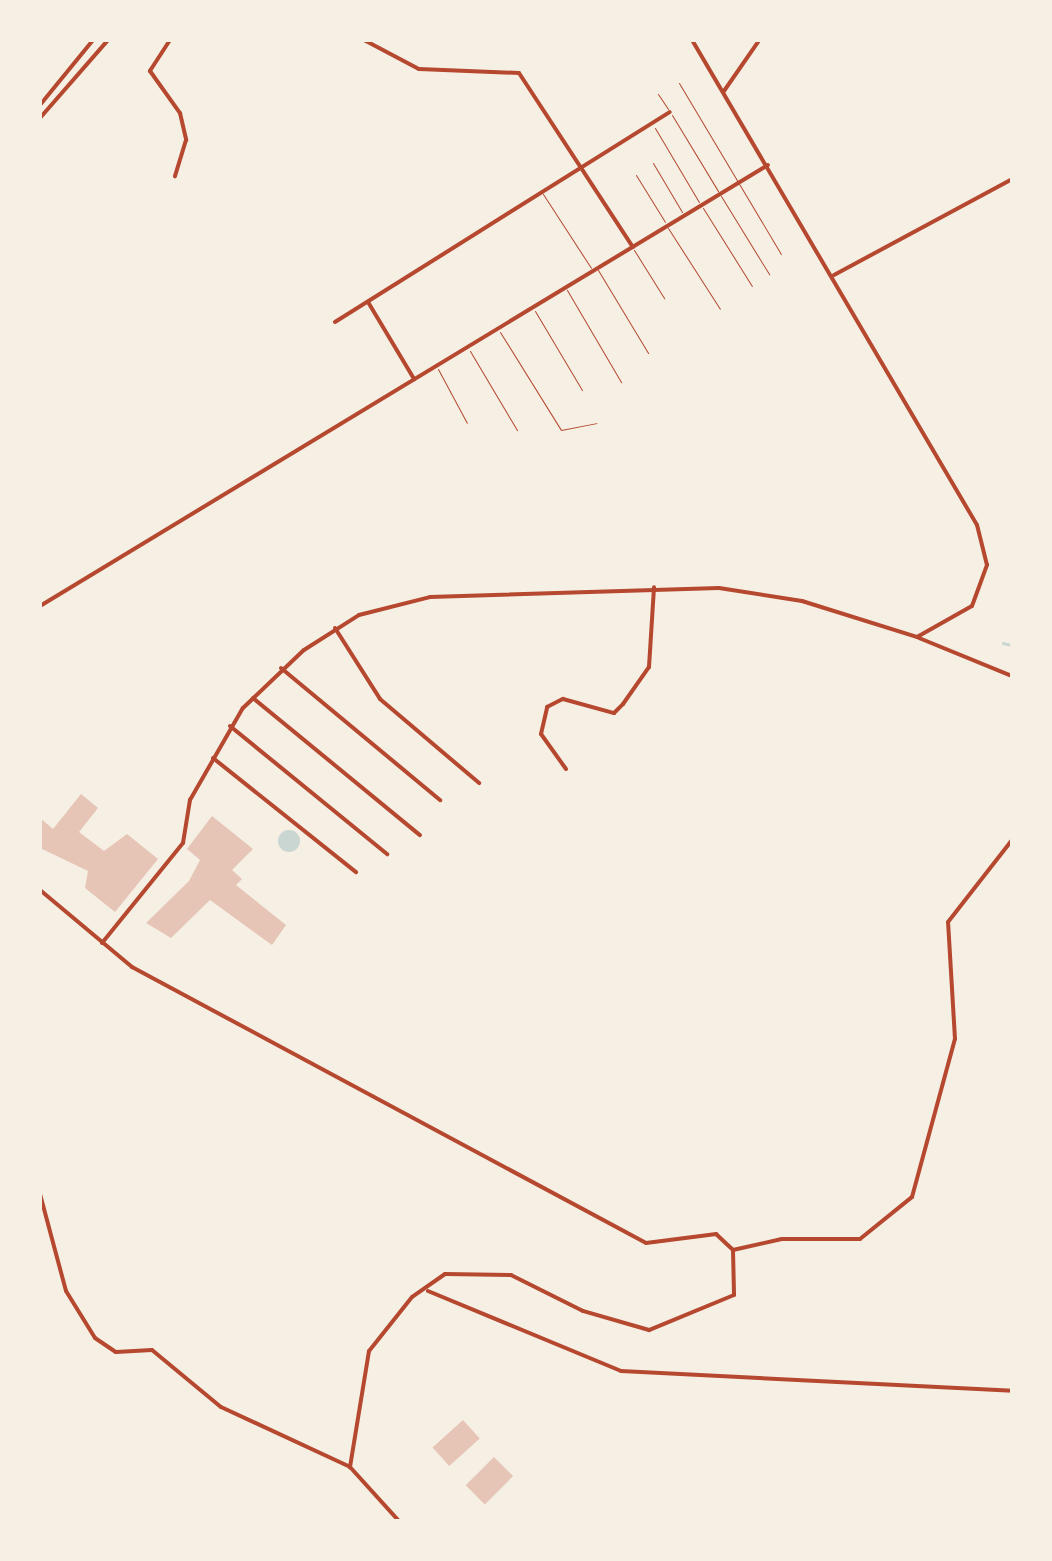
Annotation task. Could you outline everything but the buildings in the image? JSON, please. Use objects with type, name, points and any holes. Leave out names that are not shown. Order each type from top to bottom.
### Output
[{"type":"street","points":[[40,105],[92,40]]},
{"type":"street","points":[[40,118],[108,40]]},
{"type":"street","points":[[170,40],[150,71],[180,113],[186,140],[175,176]]},
{"type":"street","points":[[364,40],[419,69],[514,69],[632,247]]},
{"type":"street","points":[[692,40],[834,275],[986,548],[985,580],[965,616],[917,637]]},
{"type":"street","points":[[740,40],[816,40]]},
{"type":"street","points":[[724,91],[758,42]]},
{"type":"street","points":[[335,322],[670,112]]},
{"type":"street","points":[[40,606],[768,164]]},
{"type":"street","points":[[834,275],[1012,179]]},
{"type":"street","points":[[368,302],[414,378]]},
{"type":"street","points":[[566,769],[541,734],[548,706],[563,699],[614,713],[623,704],[648,667],[654,587]]},
{"type":"street","points":[[102,943],[183,843],[190,800],[212,758],[230,726],[281,668],[335,628],[430,597],[654,587],[802,601],[917,637],[1012,676]]},
{"type":"street","points":[[335,628],[380,700],[478,783]]},
{"type":"street","points":[[281,668],[440,800]]},
{"type":"street","points":[[253,698],[420,836]]},
{"type":"street","points":[[230,726],[387,854]]},
{"type":"street","points":[[212,758],[356,872]]},
{"type":"street","points":[[734,1250],[782,1239],[860,1239],[912,1198],[955,1039],[948,922],[1012,840]]},
{"type":"street","points":[[40,890],[102,943],[646,1243],[716,1234],[734,1250],[734,1295],[649,1330],[485,1269],[444,1274],[390,1320],[370,1351],[350,1467]]},
{"type":"street","points":[[40,1194],[70,1302],[94,1338],[116,1352],[152,1350],[222,1407],[350,1467],[399,1521]]},
{"type":"street","points":[[428,1290],[621,1371],[1012,1391]]},
{"type":"lane","points":[[679,83],[780,254]]},
{"type":"lane","points":[[658,94],[769,274]]},
{"type":"lane","points":[[654,128],[752,286]]},
{"type":"lane","points":[[653,164],[684,216]]},
{"type":"lane","points":[[636,175],[720,309]]},
{"type":"lane","points":[[542,194],[648,353]]},
{"type":"lane","points":[[632,247],[664,298]]},
{"type":"lane","points":[[566,287],[621,382]]},
{"type":"lane","points":[[532,307],[582,390]]},
{"type":"lane","points":[[498,328],[561,430],[596,423]]},
{"type":"lane","points":[[467,347],[516,430]]},
{"type":"lane","points":[[436,365],[468,423]]},
{"type":"shaded area","points":[[289,830],[297,833],[297,849],[289,852],[281,849],[278,841],[281,833]]},
{"type":"waterway","points":[[1003,643],[1012,645]]}]
